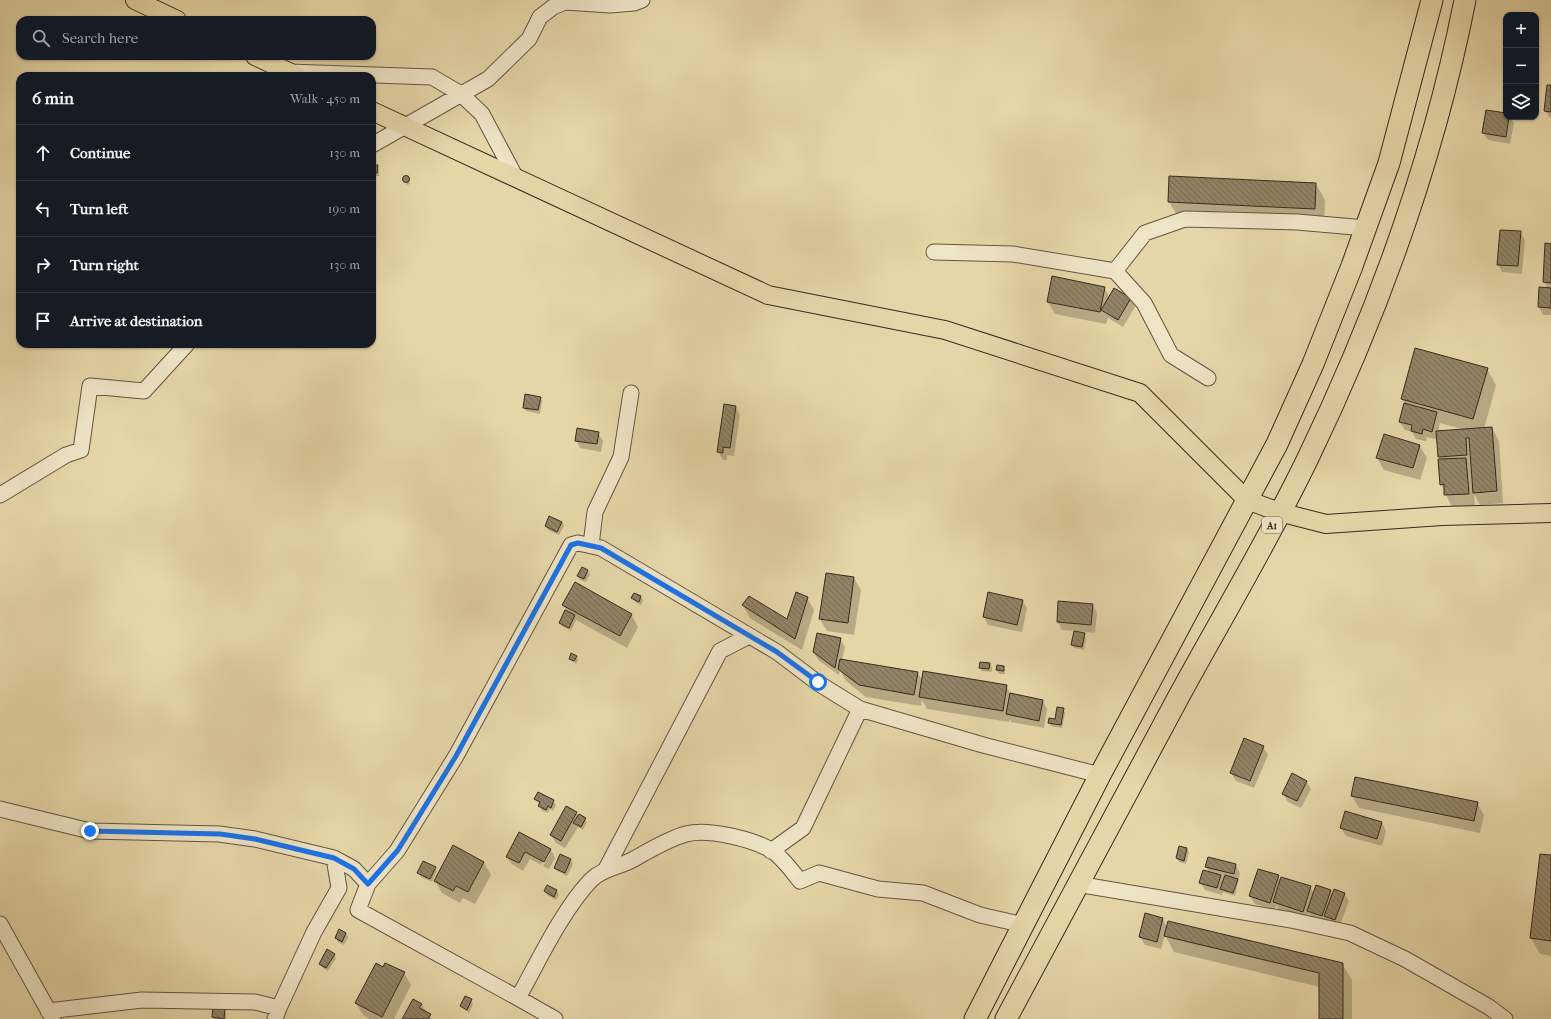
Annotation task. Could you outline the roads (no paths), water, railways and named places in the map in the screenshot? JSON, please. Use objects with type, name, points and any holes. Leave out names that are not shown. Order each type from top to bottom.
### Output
[{"type":"highway","points":[[975,1019],[1100,775],[1277,444],[1313,364],[1366,228],[1389,163],[1432,0]]},
{"type":"highway","name":"A1","points":[[1006,1019],[1077,884],[1307,459],[1345,377],[1384,278],[1422,173],[1454,54],[1465,0]]},
{"type":"main road","points":[[134,0],[168,16]]},
{"type":"main road","points":[[263,60],[289,72]]},
{"type":"main road","points":[[376,113],[768,295],[945,330],[1140,393],[1247,500],[1279,512],[1326,524],[1442,516],[1551,513]]},
{"type":"street","points":[[376,143],[488,79],[529,39],[540,17],[553,7],[565,2],[610,5],[634,3],[642,0]]},
{"type":"street","points":[[376,76],[432,77],[461,94],[482,114],[516,178]]},
{"type":"street","points":[[1115,271],[1146,232],[1185,219],[1297,222],[1366,228]]},
{"type":"street","points":[[934,252],[1013,254],[1115,271],[1144,303],[1171,355],[1208,378]]},
{"type":"street","points":[[0,495],[66,455],[81,450],[90,386],[144,391],[183,348]]},
{"type":"street","points":[[590,545],[595,512],[621,457],[631,394]]},
{"type":"street","points":[[556,1019],[358,910],[368,884],[398,850],[456,756],[571,545],[578,543],[601,548],[777,652],[818,682],[860,709],[983,745],[1100,775]]},
{"type":"street","points":[[606,869],[720,651],[749,636]]},
{"type":"street","points":[[771,851],[803,828],[860,709]]},
{"type":"street","points":[[0,809],[90,831],[220,834],[255,839],[334,858],[354,869],[368,884]]},
{"type":"street","points":[[518,998],[574,900],[592,879],[606,869],[632,860],[647,851],[687,834],[716,834],[748,842],[771,851],[800,881],[819,873],[878,889],[923,893],[980,915],[1024,925]]},
{"type":"street","points":[[0,924],[50,1015],[142,1000],[256,1002],[277,1014],[314,932],[339,888],[334,858]]},
{"type":"street","points":[[1077,884],[1291,920],[1350,933],[1411,963],[1489,1007],[1505,1019]]}]
